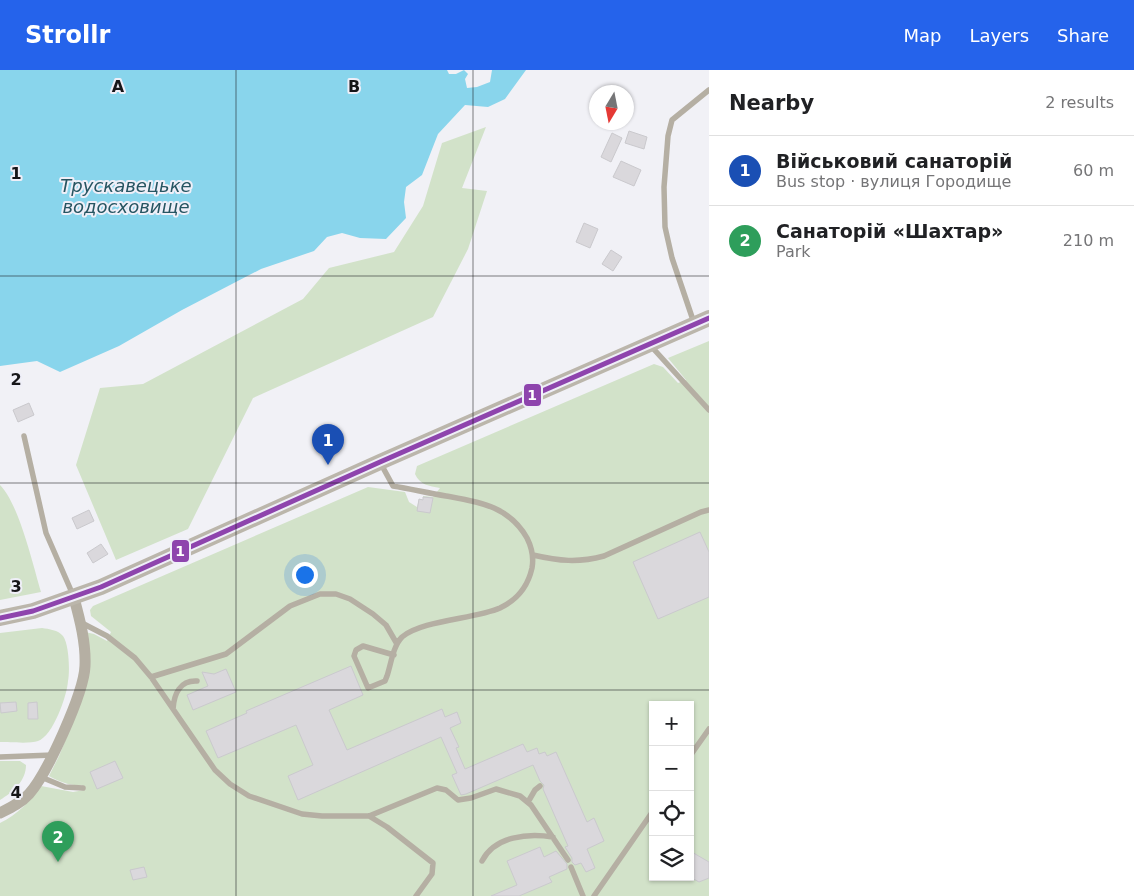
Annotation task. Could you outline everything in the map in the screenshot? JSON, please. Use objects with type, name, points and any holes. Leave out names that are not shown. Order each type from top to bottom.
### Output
[{"type":"street","points":[[0,618],[33,611],[74,598],[702,321]]},
{"type":"street","points":[[0,813],[16,805],[28,795],[41,777],[53,755],[76,699],[85,667],[84,643],[74,598]]},
{"type":"lane","points":[[702,321],[672,258],[665,227],[664,187],[668,136],[672,120],[709,90]]},
{"type":"lane","points":[[649,344],[709,410]]},
{"type":"lane","points":[[24,436],[46,533],[74,598]]},
{"type":"lane","points":[[380,462],[393,486],[483,503],[498,510],[513,520],[521,529],[531,546],[533,555],[530,578],[522,592],[512,601],[500,608],[419,628],[402,638],[397,644],[394,655],[385,680],[368,688],[354,656],[356,650],[363,646],[394,655]]},
{"type":"lane","points":[[533,555],[571,562],[589,560],[604,556],[709,510]]},
{"type":"lane","points":[[151,677],[226,654],[290,606],[320,594],[336,594],[350,599],[386,625],[397,644]]},
{"type":"lane","points":[[80,622],[107,636],[135,658],[151,677],[215,770],[230,784],[249,796],[302,814],[369,816],[438,788],[446,790],[458,800],[490,790],[501,790],[514,793],[528,802],[568,860]]},
{"type":"lane","points":[[173,709],[176,695],[181,685],[186,682],[196,681]]},
{"type":"lane","points":[[694,750],[709,729]]},
{"type":"lane","points":[[0,757],[53,755]]},
{"type":"lane","points":[[41,777],[65,787],[83,788]]},
{"type":"lane","points":[[528,802],[535,790],[540,786]]},
{"type":"lane","points":[[369,816],[387,827],[433,863],[432,874],[416,896]]},
{"type":"lane","points":[[594,896],[649,817]]},
{"type":"lane","points":[[482,861],[502,841],[532,836],[553,837]]},
{"type":"lane","points":[[571,867],[583,896]]},
{"type":"green space","points":[[486,127],[462,188],[487,191],[468,249],[433,317],[253,398],[188,529],[116,560],[76,465],[100,388],[143,384],[303,299],[329,268],[394,252],[423,206],[442,143]]},
{"type":"green space","points":[[709,341],[709,896],[0,896],[0,823],[23,807],[41,786],[73,792],[84,790],[82,785],[65,783],[49,776],[81,702],[85,632],[94,634],[107,641],[111,632],[91,616],[90,610],[93,606],[368,487],[405,492],[409,502],[417,507],[419,499],[423,500],[423,496],[433,497],[440,488],[429,486],[419,481],[415,474],[417,466],[654,364],[663,367],[678,383],[686,380],[668,358]]},
{"type":"green space","points":[[0,485],[7,494],[19,520],[41,592],[0,600]]},
{"type":"green space","points":[[42,628],[59,632],[67,645],[69,677],[62,705],[54,724],[44,738],[25,743],[0,742],[0,633]]},
{"type":"green space","points":[[0,761],[20,761],[26,765],[24,776],[18,786],[0,800]]},
{"type":"water","name":"Трускавецьке водосховище","points":[[0,70],[447,70],[449,74],[456,74],[464,70],[468,74],[465,79],[467,88],[477,87],[490,82],[492,70],[526,70],[505,99],[488,107],[465,105],[438,134],[422,175],[406,187],[404,202],[406,218],[386,239],[360,238],[342,233],[327,237],[314,251],[261,269],[182,310],[119,346],[60,372],[37,361],[0,366]]},
{"type":"building","points":[[629,131],[647,137],[644,149],[625,143]]},
{"type":"building","points":[[612,133],[622,138],[611,162],[601,157]]},
{"type":"building","points":[[621,161],[641,170],[634,186],[613,177]]},
{"type":"building","points":[[584,223],[598,229],[590,248],[576,242]]},
{"type":"building","points":[[611,250],[622,257],[613,271],[602,264]]},
{"type":"building","points":[[29,403],[34,415],[18,422],[13,410]]},
{"type":"building","points":[[423,497],[433,498],[430,513],[417,511],[419,499],[423,500]]},
{"type":"building","points":[[89,510],[94,521],[77,529],[72,518]]},
{"type":"building","points":[[700,532],[709,552],[709,597],[658,619],[633,562]]},
{"type":"building","points":[[101,544],[108,554],[93,563],[87,553]]},
{"type":"building","points":[[351,666],[363,695],[329,710],[347,750],[442,709],[445,717],[457,712],[461,723],[450,728],[459,747],[456,748],[465,769],[523,744],[527,752],[537,748],[539,754],[545,752],[547,756],[556,752],[587,822],[594,818],[604,841],[587,849],[595,868],[586,872],[581,863],[575,865],[572,862],[572,858],[565,847],[568,846],[543,789],[544,785],[540,781],[533,765],[461,795],[452,775],[457,773],[441,737],[298,800],[288,776],[313,765],[296,725],[218,758],[206,731],[247,713],[246,711]]},
{"type":"building","points":[[226,669],[236,692],[193,710],[187,695],[208,686],[202,672],[214,674]]},
{"type":"building","points":[[16,702],[17,711],[1,713],[0,703]]},
{"type":"building","points":[[37,702],[38,719],[28,719],[28,703]]},
{"type":"building","points":[[115,761],[123,778],[97,789],[90,772]]},
{"type":"building","points":[[540,847],[544,857],[556,851],[567,864],[567,869],[549,877],[552,882],[519,896],[491,896],[517,885],[507,861]]},
{"type":"building","points":[[694,853],[709,862],[709,878],[699,882],[694,879]]},
{"type":"building","points":[[144,867],[147,877],[133,880],[130,870]]},
{"type":"transit line","name":"1","points":[[0,618],[33,611],[101,587],[709,318]]},
{"type":"place","name":"Військовий санаторій","points":[[328,465]]},
{"type":"place","name":"Санаторій «Шахтар»","points":[[58,862]]}]
